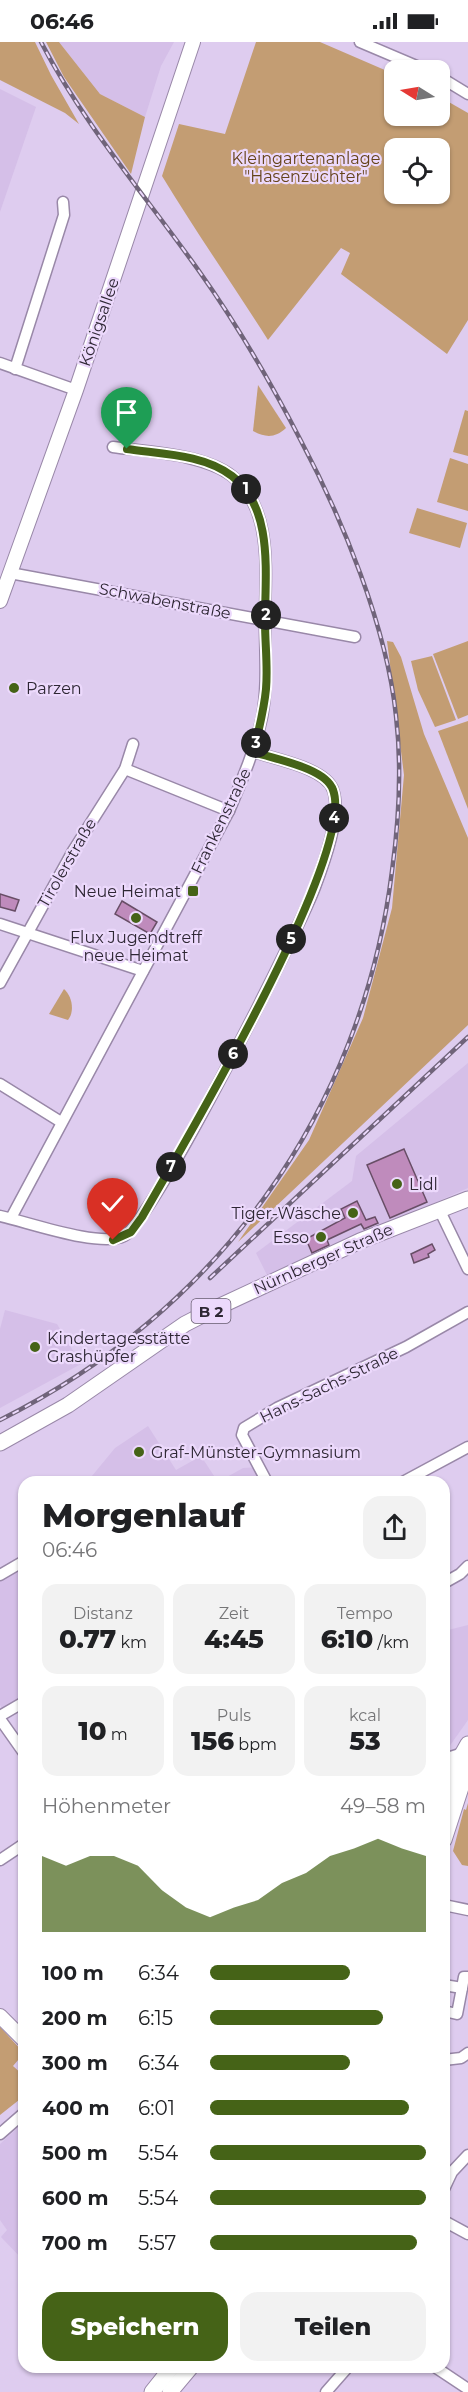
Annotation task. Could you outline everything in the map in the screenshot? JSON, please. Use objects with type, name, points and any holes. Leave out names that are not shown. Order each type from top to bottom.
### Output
[{"type":"main road","name":"Königsallee","points":[[0,601],[76,390],[193,42]]},
{"type":"main road","name":"Nürnberger Straße","points":[[0,1443],[68,1405],[185,1324],[288,1273],[360,1241],[468,1198]]},
{"type":"main road","points":[[450,1782],[455,1767],[466,1754]]},
{"type":"main road","points":[[450,1817],[466,1754]]},
{"type":"main road","points":[[0,2016],[18,2034]]},
{"type":"main road","points":[[152,2392],[167,2373]]},
{"type":"main road","points":[[170,2392],[186,2373]]},
{"type":"street","points":[[360,42],[402,60]]},
{"type":"street","points":[[450,83],[468,94]]},
{"type":"street","points":[[15,369],[64,215],[63,202]]},
{"type":"street","points":[[0,363],[76,390]]},
{"type":"street","name":"Frankenstraße","points":[[5,1217],[61,1122],[229,811],[254,752],[266,689],[267,591],[261,527],[253,501],[246,488],[230,474],[200,461],[113,447]]},
{"type":"street","name":"Schwabenstraße","points":[[10,573],[355,637]]},
{"type":"street","name":"Tirolerstraße","points":[[0,983],[73,851],[125,769],[133,744]]},
{"type":"street","points":[[5,1217],[104,1240],[113,1240],[131,1232],[193,1129],[307,906],[331,839],[335,800],[330,784],[315,772],[254,752]]},
{"type":"street","points":[[125,769],[229,811]]},
{"type":"street","points":[[0,924],[143,971]]},
{"type":"street","points":[[0,1084],[61,1122]]},
{"type":"street","points":[[439,1209],[468,1269]]},
{"type":"street","name":"Hans-Sachs-Straße","points":[[264,1476],[242,1435],[243,1428],[276,1408],[406,1347],[468,1312]]},
{"type":"street","points":[[414,1476],[468,1448]]},
{"type":"street","points":[[0,1575],[18,1564]]},
{"type":"street","points":[[450,1580],[468,1566]]},
{"type":"street","points":[[18,1706],[0,1718],[18,1744]]},
{"type":"street","points":[[450,1758],[466,1754]]},
{"type":"street","points":[[0,1860],[18,1848]]},
{"type":"street","points":[[450,1906],[468,1910]]},
{"type":"street","points":[[450,2012],[457,2014],[465,1977],[468,1977]]},
{"type":"street","points":[[450,1986],[462,1988]]},
{"type":"street","points":[[450,2059],[461,2058],[468,2054]]},
{"type":"street","points":[[0,2134],[18,2118]]},
{"type":"street","points":[[450,2176],[468,2155]]},
{"type":"street","points":[[450,2224],[468,2234]]},
{"type":"street","points":[[326,2392],[343,2373]]},
{"type":"street","points":[[445,2373],[464,2385],[453,2392]]},
{"type":"shaded area","points":[[59,42],[174,42],[161,66],[145,117],[100,94]]},
{"type":"shaded area","points":[[0,89],[36,107],[0,212]]},
{"type":"shaded area","points":[[468,1063],[468,1188],[268,1277],[256,1253],[352,1181],[356,1156]]},
{"type":"shaded area","name":"Kindertagesstätte Grashüpfer","points":[[5,1310],[57,1324],[81,1364],[0,1408],[0,1329]]},
{"type":"shaded area","name":"Graf-Münster-Gymnasium","points":[[148,1426],[176,1470],[201,1456],[214,1476],[92,1476],[115,1448]]},
{"type":"shaded area","points":[[260,1467],[264,1476],[229,1476],[243,1468]]},
{"type":"shaded area","points":[[18,1562],[18,1702],[3,1710],[0,1705],[0,1573]]},
{"type":"shaded area","points":[[468,1625],[468,1720],[450,1746],[450,1630]]},
{"type":"shaded area","points":[[18,2128],[18,2255],[1,2237],[7,2230],[0,2220],[0,2144]]},
{"type":"green space","points":[[0,42],[35,42],[79,124],[65,113],[0,80]]},
{"type":"green space","points":[[46,42],[59,42],[100,94],[145,117],[131,174],[64,77]]},
{"type":"green space","name":"Kleingartenanlage \"Hasenzüchter\"","points":[[256,42],[320,42],[384,70],[384,126],[450,126],[450,103],[468,113],[468,320],[447,354],[341,274],[350,253],[341,248],[268,340],[162,176],[179,124],[225,134]]},
{"type":"green space","points":[[258,385],[286,428],[278,434],[266,436],[253,431]]},
{"type":"green space","points":[[465,410],[468,411],[468,456],[453,452]]},
{"type":"green space","points":[[450,458],[468,464],[468,511],[437,502]]},
{"type":"green space","points":[[417,508],[467,523],[460,548],[409,533]]},
{"type":"green space","points":[[387,641],[393,642],[401,657],[424,734],[468,838],[468,1025],[238,1242],[309,1140],[363,1018],[392,908],[404,775]]},
{"type":"green space","points":[[468,641],[468,715],[458,719],[433,654]]},
{"type":"green space","points":[[432,656],[456,720],[435,727],[418,690],[411,661]]},
{"type":"green space","points":[[468,721],[468,809],[438,731]]},
{"type":"green space","points":[[64,989],[72,1004],[68,1020],[49,1014]]},
{"type":"green space","points":[[468,1803],[468,1866],[462,1865],[453,1851],[464,1809],[466,1810]]},
{"type":"green space","points":[[0,2027],[18,2046],[18,2060],[13,2066],[18,2071],[18,2101],[0,2115]]},
{"type":"building","points":[[0,894],[19,900],[15,911],[0,907]]},
{"type":"building","name":"Flux Jugendtreff neue Heimat","points":[[122,901],[157,922],[150,934],[115,914]]},
{"type":"building","name":"Lidl","points":[[404,1149],[427,1202],[390,1218],[367,1165]]},
{"type":"building","points":[[357,1201],[366,1220],[375,1217],[378,1223],[364,1229],[361,1224],[327,1240],[329,1245],[312,1253],[306,1239],[345,1218],[341,1209]]},
{"type":"building","points":[[432,1244],[435,1250],[428,1254],[429,1257],[414,1263],[411,1254]]},
{"type":"railway","points":[[0,1420],[78,1375],[149,1323],[211,1262],[266,1195],[312,1122],[349,1043],[375,959],[392,871],[399,794],[396,716],[383,646],[360,574],[316,470],[277,396],[226,311],[76,102],[41,42]]},
{"type":"railway","points":[[210,1278],[468,1037]]},
{"type":"place","name":"Parzen","points":[[14,688]]},
{"type":"place","name":"Neue Heimat","points":[[193,891]]},
{"type":"place","name":"Flux Jugendtreff neue Heimat","points":[[136,918]]},
{"type":"place","name":"Lidl","points":[[397,1184]]},
{"type":"place","name":"Tiger-Wäsche","points":[[353,1213]]},
{"type":"place","name":"Esso","points":[[321,1237]]},
{"type":"place","name":"Kindertagesstätte Grashüpfer","points":[[35,1347]]},
{"type":"place","name":"Graf-Münster-Gymnasium","points":[[139,1452]]},
{"type":"route","points":[[113,1240],[131,1232],[137,1225],[193,1129],[241,1038],[307,906],[331,839],[335,810],[334,790],[324,777],[254,752],[266,689],[267,591],[261,527],[253,501],[246,488],[230,474],[200,461],[127,449]]}]
